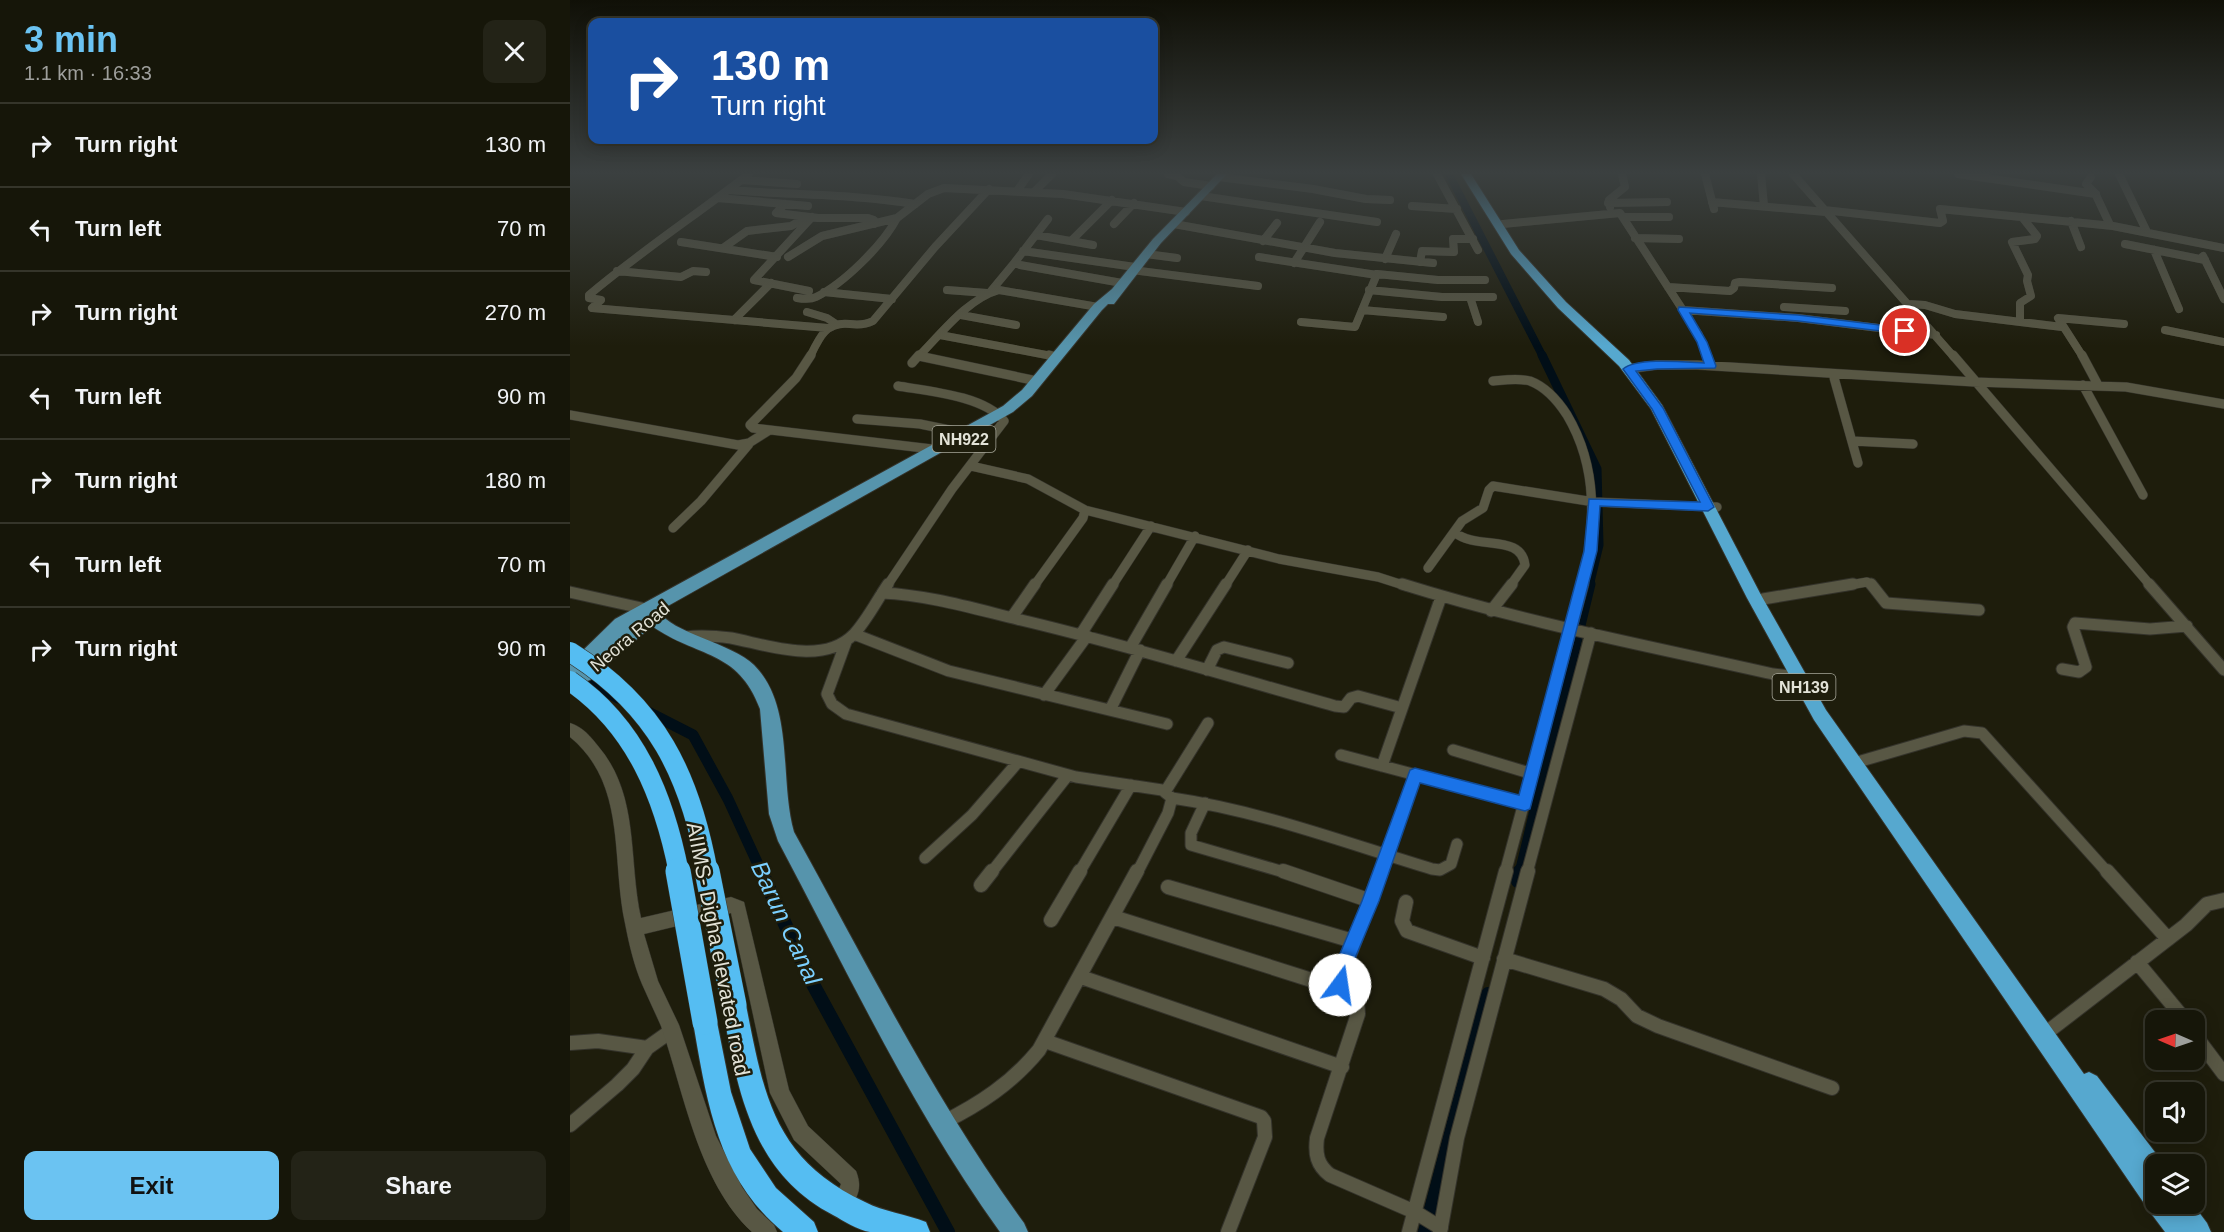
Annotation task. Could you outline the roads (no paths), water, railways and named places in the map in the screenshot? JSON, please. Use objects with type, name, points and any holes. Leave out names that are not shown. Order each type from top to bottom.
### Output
[{"type":"highway","name":"NH139","points":[[1502,231],[1515,252],[1562,305],[1632,368]]},
{"type":"highway","name":"NH139","points":[[1509,231],[1538,271],[1632,368],[1657,408],[1812,686],[1861,761],[2050,1030],[2145,1159]]},
{"type":"highway","name":"NH139","points":[[1713,507],[1798,677],[1845,754],[2145,1181]]},
{"type":"highway","name":"AIIMS- Digha elevated road","points":[[570,652],[607,677],[642,712],[662,738],[688,791],[704,857],[752,1095],[770,1139],[784,1158],[818,1190],[860,1214],[916,1232]]},
{"type":"highway","name":"AIIMS- Digha elevated road","points":[[570,682],[592,698],[622,729],[652,779],[678,869],[722,1110],[740,1158],[766,1197],[804,1232]]},
{"type":"highway","points":[[2168,1214],[2180,1232]]},
{"type":"highway","points":[[2184,1214],[2198,1232]]},
{"type":"main road","name":"NH922","points":[[776,539],[786,537],[813,523],[1001,416],[1032,395],[1113,298],[1118,287],[1167,231]]},
{"type":"main road","points":[[776,539],[783,532],[932,449],[1001,416],[1017,403],[1037,381],[1098,307],[1118,287]]},
{"type":"main road","name":"Neora Road","points":[[570,682],[639,619],[690,587],[776,539]]},
{"type":"main road","points":[[639,619],[685,637],[738,662],[749,671],[764,693],[768,700],[773,732],[775,802],[785,835],[942,1123],[976,1178],[1015,1232]]},
{"type":"street","points":[[672,231],[617,271],[589,297],[601,300],[593,309],[832,326],[867,325],[949,231]]},
{"type":"street","points":[[723,248],[746,231]]},
{"type":"street","points":[[797,231],[777,257],[754,280],[809,291]]},
{"type":"street","points":[[788,257],[822,236],[842,231]]},
{"type":"street","points":[[797,298],[812,299],[824,292],[854,268],[889,231]]},
{"type":"street","points":[[1037,381],[916,359],[961,315],[989,292],[1039,231]]},
{"type":"street","points":[[1071,241],[1081,231]]},
{"type":"street","points":[[1213,231],[1385,259],[1433,263]]},
{"type":"street","points":[[1263,241],[1270,231]]},
{"type":"street","points":[[1294,263],[1315,231]]},
{"type":"street","points":[[1469,231],[1478,250]]},
{"type":"street","points":[[1631,231],[1702,342],[1711,366]]},
{"type":"street","points":[[1843,231],[1936,335],[1974,382],[2224,670]]},
{"type":"street","points":[[2020,322],[2020,303],[2031,296],[2027,281],[2028,275],[2012,242],[2035,239],[2037,236],[2033,231]]},
{"type":"street","points":[[2074,231],[2081,247]]},
{"type":"street","points":[[2146,232],[2224,248]]},
{"type":"street","points":[[1385,259],[1396,234]]},
{"type":"street","points":[[1036,235],[1093,244]]},
{"type":"street","points":[[1635,238],[1679,239]]},
{"type":"street","points":[[1411,277],[1422,251],[1454,252],[1453,239],[1473,239]]},
{"type":"street","points":[[681,242],[777,257]]},
{"type":"street","points":[[2196,243],[2221,287],[2224,299]]},
{"type":"street","points":[[2125,244],[2205,260]]},
{"type":"street","points":[[1023,250],[1258,286]]},
{"type":"street","points":[[2154,250],[2179,309]]},
{"type":"street","points":[[1146,254],[1177,258]]},
{"type":"street","points":[[1259,257],[1377,274],[1451,280],[1485,280]]},
{"type":"street","points":[[1015,262],[1020,266],[1118,287]]},
{"type":"street","points":[[617,271],[681,277],[694,271],[706,272]]},
{"type":"street","points":[[1301,322],[1354,327],[1377,274]]},
{"type":"street","points":[[1668,287],[1730,291],[1736,282],[1832,288]]},
{"type":"street","points":[[734,320],[771,284]]},
{"type":"street","points":[[1783,285],[1781,296],[1788,317]]},
{"type":"street","points":[[947,290],[989,292],[999,290],[1098,307]]},
{"type":"street","points":[[1369,290],[1426,296],[1493,297]]},
{"type":"street","points":[[824,292],[892,299]]},
{"type":"street","points":[[1470,297],[1478,322]]},
{"type":"street","points":[[1908,304],[1925,305],[1955,314],[2062,327]]},
{"type":"street","points":[[1784,307],[1845,311]]},
{"type":"street","points":[[1362,309],[1443,317]]},
{"type":"street","points":[[1683,310],[1788,317],[1936,335]]},
{"type":"street","points":[[807,312],[827,318],[832,326]]},
{"type":"street","points":[[961,315],[1016,325]]},
{"type":"street","points":[[2098,385],[2090,368],[2058,318],[2124,324]]},
{"type":"street","points":[[832,326],[819,339],[801,371],[750,425],[753,428],[768,431],[932,449]]},
{"type":"street","points":[[2165,330],[2224,342]]},
{"type":"street","points":[[940,335],[1057,357]]},
{"type":"street","points":[[1632,368],[1657,365],[1711,366],[1974,382],[2098,385],[2126,387],[2224,404]]},
{"type":"street","points":[[1833,374],[1858,463]]},
{"type":"street","points":[[1429,1222],[1485,990],[1504,959],[1507,910],[1525,804],[1591,551],[1594,502],[1587,458],[1571,423],[1550,394],[1534,383],[1522,380],[1493,381]]},
{"type":"street","points":[[2083,385],[2143,495]]},
{"type":"street","points":[[898,386],[945,394],[1001,416],[1002,425],[940,506],[850,638],[827,694],[828,699],[836,708],[868,722],[1068,775],[1131,785],[1205,803],[1440,870],[1451,864],[1457,844]]},
{"type":"street","points":[[570,426],[575,416],[738,445],[751,442]]},
{"type":"street","points":[[857,418],[920,424],[964,433]]},
{"type":"street","points":[[673,528],[701,501],[751,442],[768,431]]},
{"type":"street","points":[[1852,441],[1913,444]]},
{"type":"street","points":[[970,466],[1028,479],[1085,510],[1294,562],[1378,577],[1491,611],[1773,674],[1798,677]]},
{"type":"street","points":[[1428,568],[1466,518],[1483,508],[1489,490],[1493,486],[1594,502],[1713,507]]},
{"type":"street","points":[[1012,617],[1083,518],[1085,510]]},
{"type":"street","points":[[1044,695],[1151,526]]},
{"type":"street","points":[[1454,532],[1468,542],[1512,546],[1524,556],[1525,565],[1521,572],[1491,611]]},
{"type":"street","points":[[1110,710],[1135,649],[1195,537]]},
{"type":"street","points":[[1176,661],[1248,550]]},
{"type":"street","points":[[1764,599],[1867,582],[1874,587],[1881,600],[1886,603],[1979,610]]},
{"type":"street","points":[[570,592],[639,619]]},
{"type":"street","points":[[882,593],[912,595],[1012,617],[1135,649],[1335,706],[1344,707],[1351,698],[1358,696],[1402,708]]},
{"type":"street","points":[[1382,766],[1441,597]]},
{"type":"street","points":[[2062,669],[2079,672],[2086,667],[2073,627],[2075,623],[2150,629],[2187,626]]},
{"type":"street","points":[[1409,1232],[1429,1222],[1457,1138],[1462,1080],[1485,990],[1483,958],[1507,910],[1591,633]]},
{"type":"street","points":[[685,637],[714,636],[807,650],[830,649],[850,638],[949,671],[1167,724]]},
{"type":"street","points":[[1207,670],[1217,650],[1224,647],[1288,663]]},
{"type":"street","points":[[942,1123],[986,1100],[1008,1084],[1024,1070],[1045,1041],[1161,826],[1169,795],[1208,723]]},
{"type":"street","points":[[570,729],[592,749],[606,766],[615,786],[622,817],[631,913],[647,974],[671,1031],[678,1057],[726,1182],[742,1207],[766,1232]]},
{"type":"street","points":[[1861,761],[1965,731],[1976,730],[1982,733],[2168,939]]},
{"type":"street","points":[[1453,750],[1533,774]]},
{"type":"street","points":[[1341,755],[1525,804]]},
{"type":"street","points":[[925,858],[972,815],[1018,762]]},
{"type":"street","points":[[981,885],[1068,775]]},
{"type":"street","points":[[1342,990],[1340,980],[1353,941],[1371,901],[1415,775]]},
{"type":"street","points":[[1051,920],[1131,785]]},
{"type":"street","points":[[1205,803],[1191,833],[1191,844],[1267,866],[1371,901]]},
{"type":"street","points":[[1168,887],[1353,941]]},
{"type":"street","points":[[2050,1030],[2186,926],[2207,904],[2224,900]]},
{"type":"street","points":[[1406,902],[1402,921],[1407,931],[1483,958]]},
{"type":"street","points":[[635,928],[731,905],[738,908],[780,1093],[801,1133],[849,1178],[851,1185],[842,1205]]},
{"type":"street","points":[[1113,917],[1342,990],[1357,1000],[1359,1006],[1342,1067],[1317,1138],[1316,1159],[1321,1168],[1330,1175],[1429,1222]]},
{"type":"street","points":[[1504,959],[1604,989],[1614,993],[1637,1016],[1651,1023],[1832,1088]]},
{"type":"street","points":[[2136,962],[2177,1010]]},
{"type":"street","points":[[1081,977],[1342,1067]]},
{"type":"street","points":[[570,1125],[633,1069],[647,1048],[671,1031]]},
{"type":"street","points":[[570,1043],[583,1039],[627,1048],[647,1048]]},
{"type":"street","points":[[1045,1041],[1261,1117],[1264,1121],[1265,1137],[1228,1232]]},
{"type":"street","points":[[2205,1049],[2224,1074]]},
{"type":"waterway","points":[[1479,231],[1542,356]]},
{"type":"waterway","points":[[1542,356],[1597,469],[1599,545],[1589,586]]},
{"type":"waterway","points":[[1520,873],[1590,584]]},
{"type":"waterway","name":"Barun Canal","points":[[570,671],[618,698]]},
{"type":"waterway","name":"Barun Canal","points":[[646,711],[693,735],[728,799],[762,873]]},
{"type":"waterway","name":"Barun Canal","points":[[761,871],[809,977],[948,1232]]},
{"type":"waterway","points":[[1518,881],[1520,871]]},
{"type":"waterway","points":[[1425,1232],[1488,994]]}]
